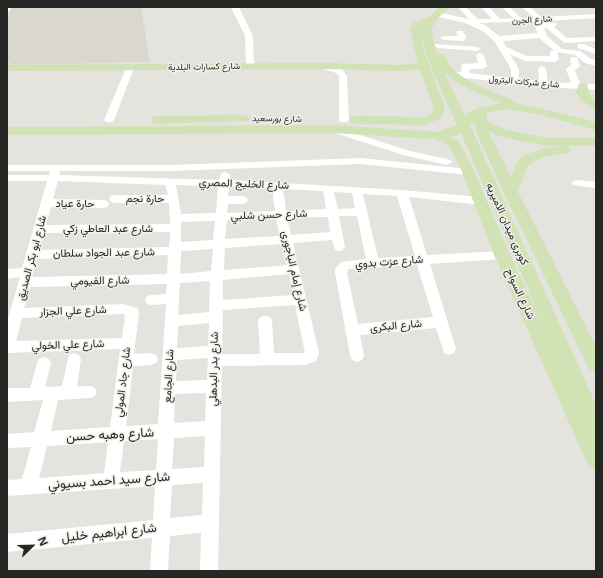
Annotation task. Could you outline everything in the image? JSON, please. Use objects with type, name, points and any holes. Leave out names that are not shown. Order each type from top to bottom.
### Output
[{"type":"main road","points":[[446,7],[434,17],[434,26],[443,64],[452,74],[467,84],[502,99],[514,106]]},
{"type":"main road","name":"شارع بورسعيد","points":[[7,131],[344,120],[420,121],[434,118],[439,110],[415,29],[421,23],[434,17]]},
{"type":"main road","name":"شارع كسارات البلدية","points":[[9,67],[427,67]]},
{"type":"main road","name":"كوبرى ميدان الاميريه","points":[[427,67],[452,101],[596,427]]},
{"type":"main road","points":[[580,86],[585,98],[596,107]]},
{"type":"main road","points":[[452,101],[471,118],[489,128],[518,137],[549,142],[596,142]]},
{"type":"main road","name":"شارع بورسعيد","points":[[234,124],[438,136],[460,129],[473,114],[482,110],[493,107],[514,106],[596,126]]},
{"type":"main road","points":[[482,110],[481,128],[490,150],[596,365]]},
{"type":"main road","name":"شارع بورسعيد","points":[[7,121],[109,120],[207,125]]},
{"type":"main road","points":[[438,136],[449,141],[457,148],[462,144],[470,142],[480,144],[490,150]]},
{"type":"main road","name":"شارع السواح","points":[[457,148],[481,201],[502,255],[596,460]]},
{"type":"main road","points":[[511,193],[523,163],[532,156],[552,151],[596,151]]},
{"type":"street","points":[[235,7],[241,17],[248,36],[250,47],[250,66]]},
{"type":"street","points":[[462,7],[471,21]]},
{"type":"street","points":[[485,7],[498,21]]},
{"type":"street","points":[[506,7],[519,20]]},
{"type":"street","points":[[526,7],[567,42],[596,39]]},
{"type":"street","name":"شارع الجرن","points":[[471,21],[596,16]]},
{"type":"street","points":[[434,17],[471,21],[488,31],[497,39],[514,69],[515,81]]},
{"type":"street","name":"شارع الجرن","points":[[497,39],[543,34],[538,27],[596,23]]},
{"type":"street","points":[[438,42],[461,39],[462,37],[460,32]]},
{"type":"street","points":[[541,35],[560,51],[577,53],[588,61],[596,63]]},
{"type":"street","points":[[438,42],[478,52],[483,66],[465,66],[466,76]]},
{"type":"street","points":[[581,46],[596,52]]},
{"type":"street","points":[[502,48],[525,58],[538,55],[556,58],[552,53]]},
{"type":"street","points":[[574,59],[576,66],[570,69],[580,86]]},
{"type":"street","points":[[324,66],[339,71],[343,76],[344,120]]},
{"type":"street","points":[[109,120],[130,68]]},
{"type":"street","points":[[542,69],[544,84]]},
{"type":"street","name":"شارع شركات البترول","points":[[452,74],[544,84],[596,87]]},
{"type":"street","name":"شارع بورسعيد","points":[[333,129],[424,157],[467,168]]},
{"type":"street","name":"شارع الخليج المصري","points":[[7,178],[55,173],[361,161],[467,168]]},
{"type":"street","name":"شارع بدر البدهلي","points":[[209,571],[217,275],[220,216],[227,167]]},
{"type":"street","name":"شارع الخليج المصري","points":[[7,168],[170,182],[328,188],[402,193],[481,201]]},
{"type":"street","name":"شارع ابو بكر الصديق","points":[[7,347],[55,173]]},
{"type":"street","name":"شارع الجامع","points":[[159,571],[176,223],[174,199],[170,182]]},
{"type":"street","points":[[577,183],[596,185]]},
{"type":"street","name":"شارع إمام الباجورى","points":[[267,359],[306,359],[311,357],[312,353],[294,268],[280,214],[277,185]]},
{"type":"street","points":[[328,188],[333,213]]},
{"type":"street","points":[[357,190],[373,263]]},
{"type":"street","points":[[402,193],[450,349]]},
{"type":"street","name":"حارة نجم","points":[[115,199],[174,199]]},
{"type":"street","points":[[222,200],[242,200]]},
{"type":"street","name":"حارة عياد","points":[[47,204],[103,204]]},
{"type":"street","name":"شارع حسن شلبي","points":[[176,223],[220,216],[362,212]]},
{"type":"street","name":"شارع عبد الجواد سلطان","points":[[33,255],[175,249],[287,239],[338,241],[333,213]]},
{"type":"street","name":"شارع عبد العاطي زكي","points":[[40,230],[176,223]]},
{"type":"street","name":"شارع عزت بدوي","points":[[357,356],[341,269],[345,265],[502,255]]},
{"type":"street","name":"شارع الفيومي","points":[[7,274],[27,277],[174,279],[294,268]]},
{"type":"street","points":[[152,300],[173,299]]},
{"type":"street","points":[[172,321],[216,311],[301,300]]},
{"type":"street","name":"شارع علي الجزار","points":[[17,313],[128,310]]},
{"type":"street","name":"شارع جاد المولي","points":[[111,481],[132,312],[128,310]]},
{"type":"street","points":[[170,354],[267,359],[264,321]]},
{"type":"street","name":"شارع البكرى","points":[[351,330],[441,322]]},
{"type":"street","name":"شارع علي الخولي","points":[[7,347],[128,343]]},
{"type":"street","points":[[126,361],[151,359]]},
{"type":"street","points":[[68,393],[74,360]]},
{"type":"street","points":[[29,486],[40,439],[44,394],[44,363]]},
{"type":"street","points":[[168,388],[214,386]]},
{"type":"street","points":[[7,395],[89,392]]},
{"type":"street","name":"شارع وهبه حسن","points":[[7,441],[213,428]]},
{"type":"street","name":"شارع سيد احمد بسيوني","points":[[7,488],[212,474]]},
{"type":"street","name":"شارع ابراهيم خليل","points":[[7,543],[211,523]]},
{"type":"shaded area","points":[[10,7],[141,7],[150,62],[11,65],[7,60],[7,26]]}]
